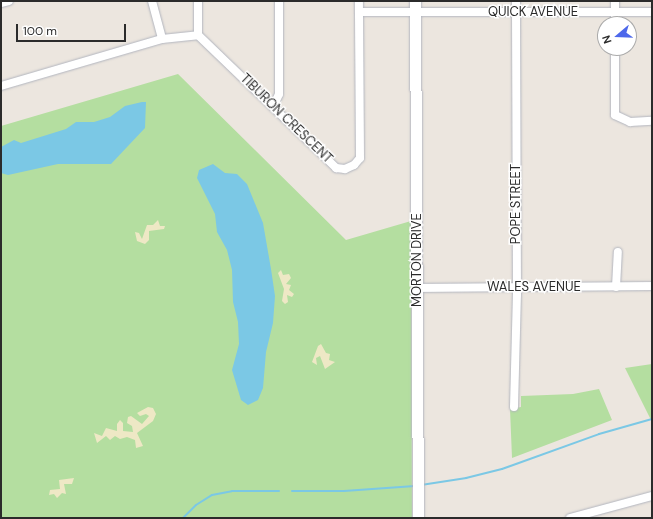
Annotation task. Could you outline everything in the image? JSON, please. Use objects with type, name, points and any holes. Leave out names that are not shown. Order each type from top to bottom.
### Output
[{"type":"street","points":[[1,3],[9,1]]},
{"type":"street","points":[[152,1],[162,39]]},
{"type":"street","points":[[1,86],[162,39],[198,35],[198,1]]},
{"type":"street","points":[[273,107],[279,94],[279,1]]},
{"type":"street","name":"TIBURON CRESCENT","points":[[198,35],[336,168],[345,169],[354,165],[360,158],[359,1]]},
{"type":"street","name":"MORTON DRIVE","points":[[415,1],[418,518]]},
{"type":"street","name":"POPE STREET","points":[[514,407],[517,287],[516,1]]},
{"type":"street","points":[[615,1],[615,16]]},
{"type":"street","name":"QUICK AVENUE","points":[[359,12],[652,12]]},
{"type":"street","points":[[615,56],[615,115],[630,122],[652,121]]},
{"type":"street","points":[[616,287],[618,252]]},
{"type":"street","name":"WALES AVENUE","points":[[417,288],[652,286]]},
{"type":"street","points":[[570,518],[652,496]]},
{"type":"green space","points":[[178,74],[346,240],[411,221],[412,518],[1,518],[1,126]]},
{"type":"green space","points":[[652,364],[652,422],[625,368]]},
{"type":"green space","points":[[599,389],[612,420],[512,458],[510,409],[521,407],[521,396],[573,394]]},
{"type":"sand","points":[[158,220],[160,226],[165,226],[164,229],[149,231],[149,240],[145,244],[137,241],[135,232],[139,233],[142,239],[147,225],[153,225]]},
{"type":"sand","points":[[281,270],[283,275],[289,274],[291,278],[286,284],[291,285],[289,290],[294,294],[292,297],[287,295],[288,302],[285,304],[282,301],[284,289],[278,273]]},
{"type":"sand","points":[[321,344],[326,353],[330,354],[329,360],[335,362],[325,369],[320,356],[316,358],[317,365],[312,362],[318,346]]},
{"type":"sand","points":[[148,407],[153,408],[156,414],[153,421],[137,433],[143,446],[136,448],[135,440],[127,437],[120,439],[115,436],[110,440],[106,436],[97,443],[94,433],[102,436],[106,428],[117,431],[117,424],[120,420],[123,423],[123,431],[133,432],[132,426],[127,423],[128,417],[131,416],[142,424],[149,416],[146,414],[140,416],[137,413]]},
{"type":"sand","points":[[74,478],[72,484],[64,484],[66,494],[62,493],[57,498],[54,494],[49,495],[50,490],[60,489],[59,480]]},
{"type":"water","points":[[146,102],[145,128],[111,164],[58,164],[8,175],[1,173],[1,147],[14,140],[21,143],[66,129],[76,122],[94,122],[110,117],[125,106]]},
{"type":"water","points":[[213,164],[225,173],[237,174],[247,184],[263,223],[275,296],[273,323],[266,352],[263,388],[258,400],[248,405],[241,400],[232,370],[239,344],[238,322],[233,302],[232,270],[227,250],[217,232],[215,214],[197,178],[199,170]]},
{"type":"waterway","points":[[421,485],[466,478],[502,469],[599,434],[652,419]]},
{"type":"waterway","points":[[292,491],[344,491],[415,486]]},
{"type":"waterway","points":[[183,518],[196,505],[212,495],[232,491],[279,491]]}]
